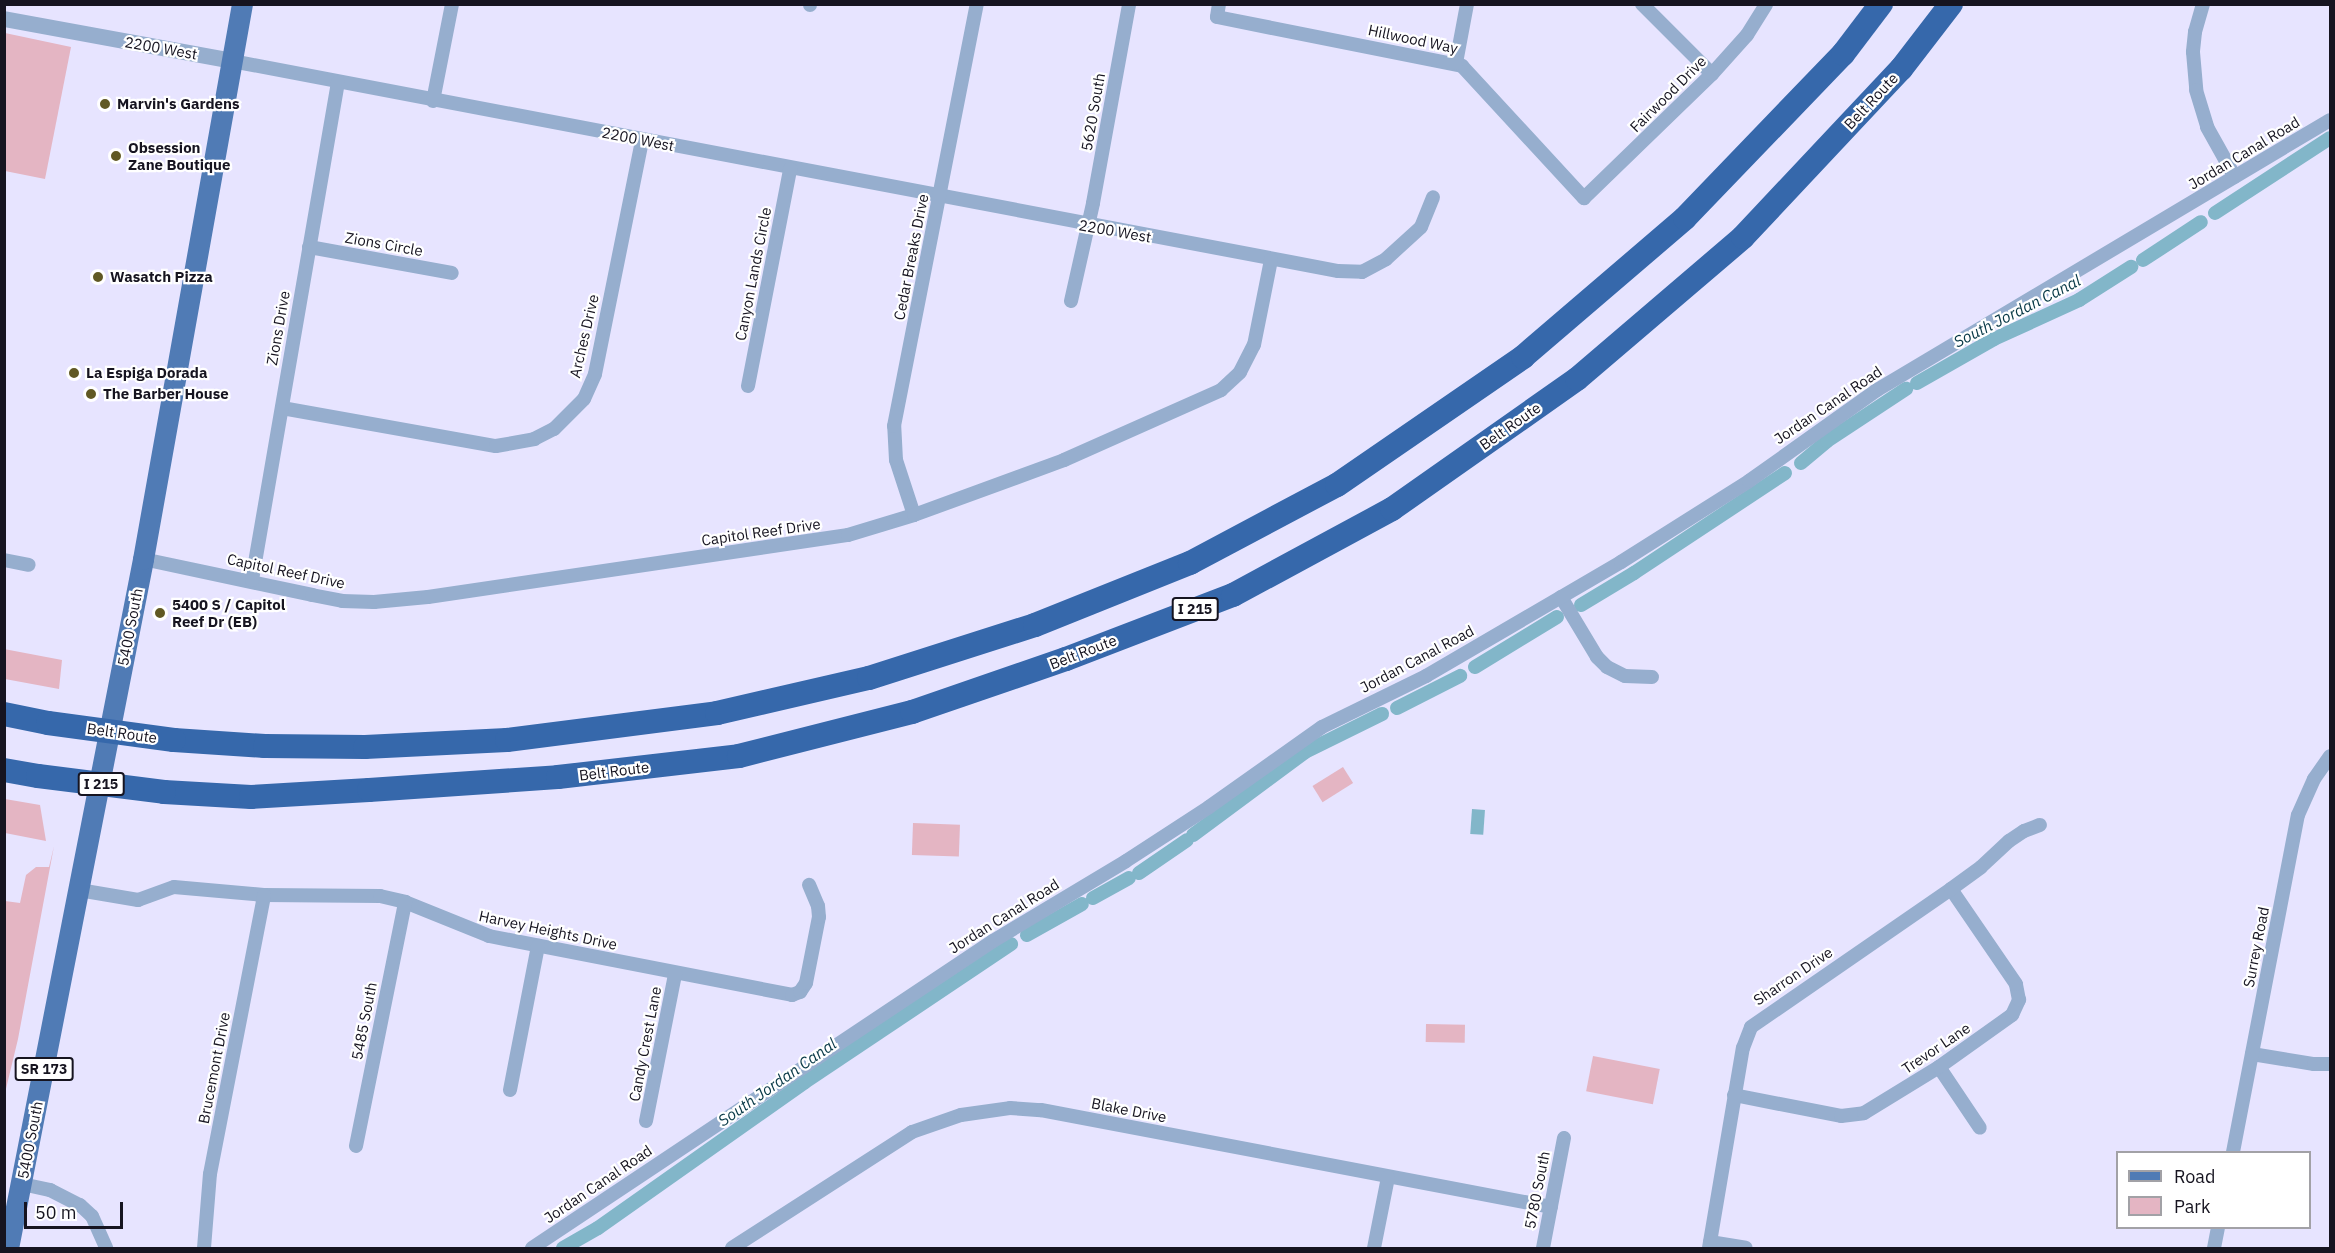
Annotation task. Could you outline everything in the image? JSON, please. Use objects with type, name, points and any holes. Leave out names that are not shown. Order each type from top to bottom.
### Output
[{"type":"highway","name":"Belt Route","points":[[4,714],[48,723],[174,740],[265,746],[389,746],[507,740],[717,713],[870,678],[1035,625],[1190,563],[1337,484],[1523,357],[1685,218],[1843,54],[1881,4]]},
{"type":"highway","name":"Belt Route","points":[[4,770],[165,792],[251,797],[558,777],[739,756],[912,712],[1066,659],[1233,594],[1392,509],[1577,379],[1743,237],[1901,69],[1950,7]]},
{"type":"main road","name":"5400 South","points":[[7,1247],[9,1222],[22,1184],[143,559],[242,4]]},
{"type":"street","points":[[433,101],[452,4]]},
{"type":"street","name":"Cedar Breaks Drive","points":[[914,515],[896,460],[894,426],[977,4]]},
{"type":"street","name":"5620 South","points":[[1071,301],[1129,4]]},
{"type":"street","points":[[1456,63],[1467,4]]},
{"type":"street","points":[[1642,4],[1712,74]]},
{"type":"street","name":"Fairwood Drive","points":[[1584,198],[1712,74],[1747,35],[1766,4]]},
{"type":"street","points":[[2203,4],[2193,52],[2196,90],[2207,127],[2235,177]]},
{"type":"street","name":"Hillwood Way","points":[[1218,11],[1456,63],[1466,69],[1584,198]]},
{"type":"street","name":"2200 West","points":[[4,19],[1271,261],[1352,273],[1372,269],[1421,227],[1433,197]]},
{"type":"street","name":"Zions Drive","points":[[252,580],[339,82]]},
{"type":"street","name":"Jordan Canal Road","points":[[532,1248],[993,941],[1154,843],[1322,727],[1426,676],[1561,597],[1733,492],[1877,390],[2331,120]]},
{"type":"street","name":"Arches Drive","points":[[282,408],[496,446],[534,439],[554,429],[584,399],[595,374],[642,140]]},
{"type":"street","name":"Canyon Lands Circle","points":[[748,386],[790,169]]},
{"type":"street","name":"Zions Circle","points":[[309,247],[452,273]]},
{"type":"street","name":"Capitol Reef Drive","points":[[143,559],[252,580],[270,587],[342,601],[374,602],[428,597],[848,535],[914,515],[1064,460],[1221,390],[1240,372],[1254,345],[1271,261]]},
{"type":"street","points":[[4,560],[29,565]]},
{"type":"street","points":[[1561,597],[1597,657],[1607,667],[1625,676],[1652,677]]},
{"type":"street","name":"Surrey Road","points":[[2233,1151],[2298,815],[2314,779],[2331,756]]},
{"type":"street","name":"Sharron Drive","points":[[1709,1245],[1725,1166],[1734,1095],[1745,1040],[1757,1021],[1981,867],[2009,841],[2024,831],[2040,825]]},
{"type":"street","name":"Harvey Heights Drive","points":[[80,890],[138,900],[174,887],[264,895],[380,896],[405,902],[478,933],[782,994],[800,992],[806,983],[819,917],[818,906],[809,885]]},
{"type":"street","name":"Trevor Lane","points":[[1734,1095],[1849,1116],[1872,1110],[1939,1067],[2012,1015],[2019,1000],[2016,984],[1950,889]]},
{"type":"street","name":"Brucemont Drive","points":[[204,1248],[210,1174],[264,895]]},
{"type":"street","name":"5485 South","points":[[356,1146],[405,902]]},
{"type":"street","points":[[510,1090],[538,946]]},
{"type":"street","name":"Candy Crest Lane","points":[[646,1121],[675,974]]},
{"type":"street","points":[[2252,1054],[2314,1064],[2331,1064]]},
{"type":"street","points":[[1939,1067],[1980,1128]]},
{"type":"street","name":"Blake Drive","points":[[732,1248],[912,1132],[961,1114],[989,1110],[1041,1110],[1551,1207]]},
{"type":"street","name":"5780 South","points":[[1543,1248],[1564,1137]]},
{"type":"street","points":[[1374,1248],[1388,1177]]},
{"type":"street","points":[[22,1184],[50,1190],[80,1205],[92,1216],[106,1248]]},
{"type":"street","points":[[2214,1248],[2218,1229]]},
{"type":"street","points":[[1709,1245],[1746,1248]]},
{"type":"green space","points":[[5,33],[71,47],[45,179],[5,171]]},
{"type":"green space","points":[[4,649],[62,660],[59,689],[5,679]]},
{"type":"green space","points":[[1343,767],[1353,783],[1323,802],[1312,786]]},
{"type":"green space","points":[[5,799],[40,805],[46,841],[5,833]]},
{"type":"green space","points":[[913,823],[960,825],[959,857],[912,855]]},
{"type":"green space","points":[[54,846],[18,1039],[5,1093],[5,901],[20,903],[26,875],[36,867],[49,867]]},
{"type":"green space","points":[[1426,1024],[1465,1025],[1465,1043],[1426,1042]]},
{"type":"green space","points":[[1593,1056],[1660,1069],[1653,1104],[1586,1091]]},
{"type":"water","points":[[1472,809],[1485,810],[1483,835],[1470,834]]},
{"type":"waterway","name":"South Jordan Canal","points":[[2215,213],[2330,138]]},
{"type":"waterway","name":"South Jordan Canal","points":[[2143,260],[2201,222]]},
{"type":"waterway","name":"South Jordan Canal","points":[[1917,383],[1994,339],[2079,300],[2131,267]]},
{"type":"waterway","name":"South Jordan Canal","points":[[1801,463],[1827,441],[1906,389]]},
{"type":"waterway","name":"South Jordan Canal","points":[[1581,605],[1634,573],[1785,473]]},
{"type":"waterway","name":"South Jordan Canal","points":[[1475,667],[1557,617]]},
{"type":"waterway","name":"South Jordan Canal","points":[[1397,708],[1460,676]]},
{"type":"waterway","name":"South Jordan Canal","points":[[1193,835],[1305,752],[1382,714]]},
{"type":"waterway","name":"South Jordan Canal","points":[[1139,873],[1187,840]]},
{"type":"waterway","name":"South Jordan Canal","points":[[1093,898],[1129,878]]},
{"type":"waterway","name":"South Jordan Canal","points":[[1027,935],[1082,904]]},
{"type":"waterway","name":"South Jordan Canal","points":[[563,1248],[598,1228],[805,1082],[1011,944]]},
{"type":"place","name":"Marvin's Gardens","points":[[105,104]]},
{"type":"place","name":"Obsession Zane Boutique","points":[[116,156]]},
{"type":"place","name":"Wasatch Pizza","points":[[98,277]]},
{"type":"place","name":"La Espiga Dorada","points":[[74,373]]},
{"type":"place","name":"The Barber House","points":[[91,394]]},
{"type":"place","name":"5400 S / Capitol Reef Dr (EB)","points":[[160,613]]}]
